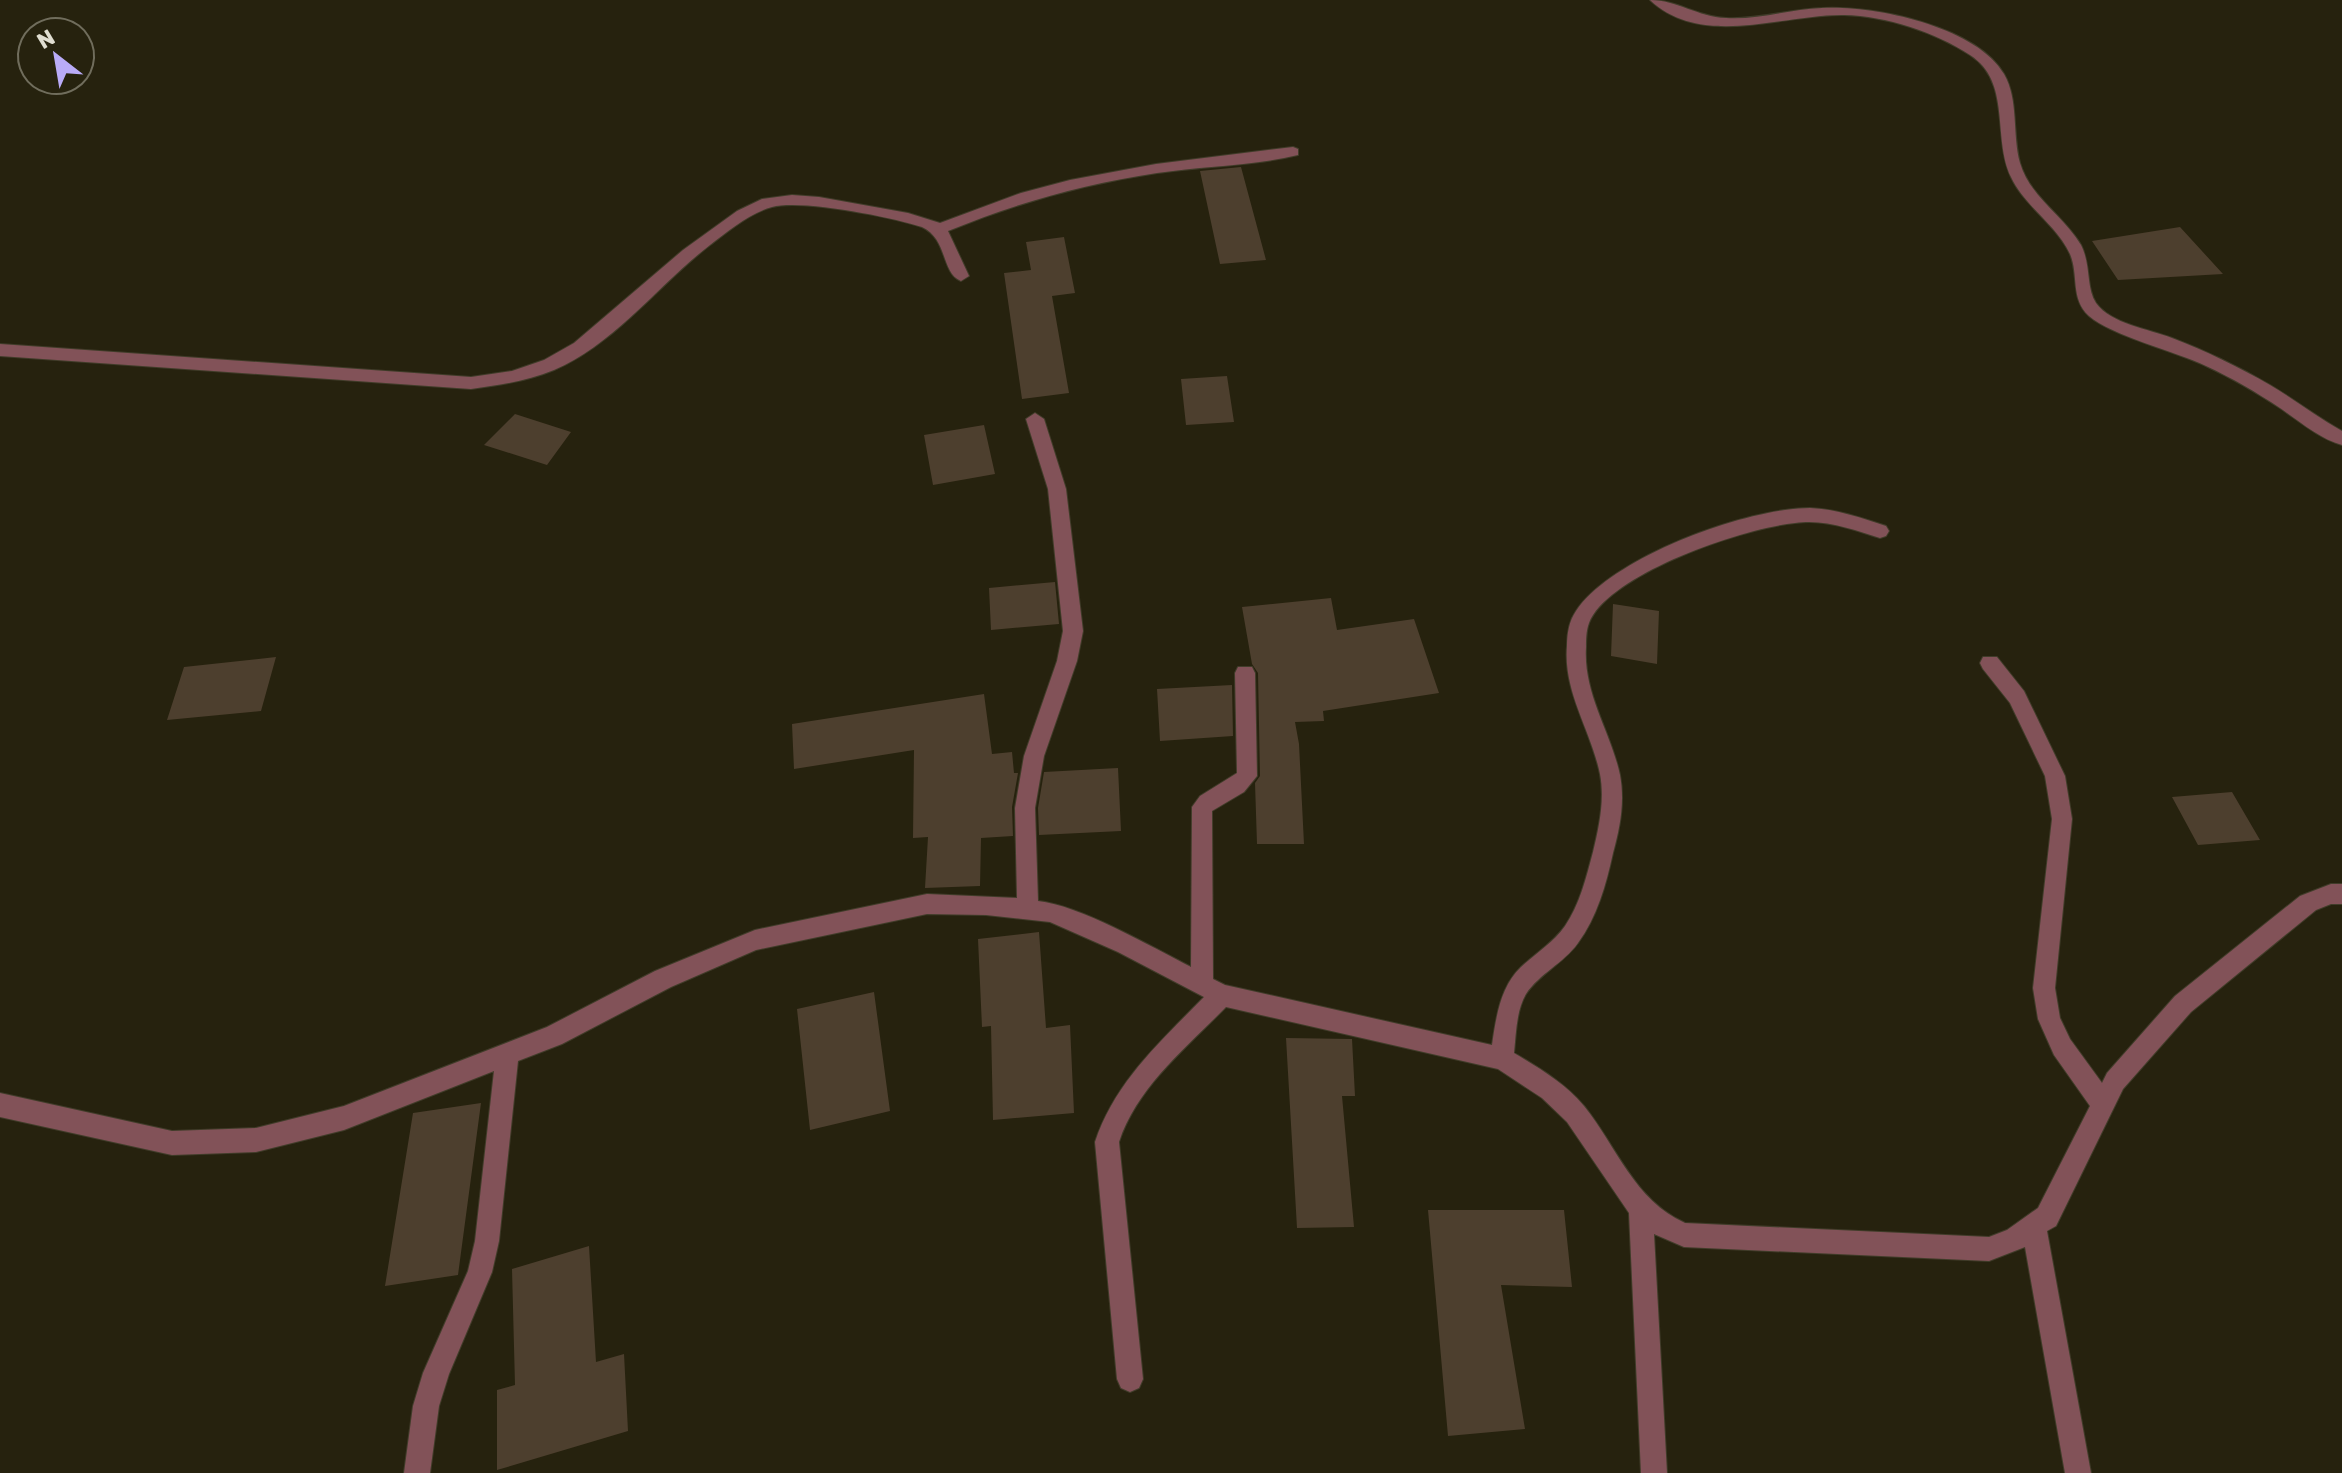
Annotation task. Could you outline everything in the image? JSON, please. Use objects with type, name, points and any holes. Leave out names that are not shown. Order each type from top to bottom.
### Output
[{"type":"street","points":[[1657,0],[1679,13],[1725,24],[1809,13],[1867,13],[1919,28],[1976,53],[1996,68],[2001,81],[2013,164],[2019,180],[2072,242],[2084,271],[2081,291],[2089,306],[2109,321],[2184,348],[2230,371],[2342,439]]},
{"type":"street","points":[[939,229],[1020,196],[1078,181],[1293,152]]},
{"type":"street","points":[[0,350],[455,382],[516,377],[578,351],[613,325],[704,241],[747,212],[768,203],[792,201],[848,207],[931,225],[939,229],[961,276]]},
{"type":"street","points":[[1028,910],[1025,808],[1034,756],[1067,661],[1073,631],[1057,489],[1035,419]]},
{"type":"street","points":[[1502,1059],[1515,991],[1561,948],[1581,917],[1595,886],[1611,818],[1611,776],[1575,673],[1581,618],[1598,597],[1619,582],[1666,555],[1728,531],[1800,515],[1835,517],[1880,531]]},
{"type":"street","points":[[1990,663],[2017,697],[2055,776],[2062,819],[2044,988],[2049,1019],[2062,1047],[2103,1105]]},
{"type":"street","points":[[1130,1379],[1107,1142],[1111,1123],[1125,1099],[1212,991],[1202,807],[1214,796],[1236,789],[1247,776],[1245,673]]},
{"type":"street","points":[[0,1105],[172,1143],[256,1140],[344,1118],[554,1036],[663,979],[755,940],[927,904],[1028,910],[1051,912],[1126,945],[1212,991],[1502,1059],[1543,1083],[1575,1114],[1641,1211],[1662,1228],[1684,1235],[1989,1249],[2015,1239],[2047,1217],[2115,1081],[2183,1004],[2308,903],[2331,894],[2342,894]]},
{"type":"street","points":[[417,1473],[426,1406],[436,1373],[480,1272],[487,1241],[507,1054]]},
{"type":"street","points":[[1641,1211],[1654,1473]]},
{"type":"street","points":[[2034,1226],[2078,1473]]},
{"type":"building","points":[[1241,167],[1266,260],[1220,264],[1200,171]]},
{"type":"building","points":[[2180,227],[2223,274],[2118,280],[2092,241]]},
{"type":"building","points":[[1064,237],[1075,293],[1052,296],[1069,393],[1022,399],[1004,273],[1031,270],[1026,242]]},
{"type":"building","points":[[1227,376],[1234,422],[1186,425],[1181,379]]},
{"type":"building","points":[[515,414],[571,432],[547,465],[484,445]]},
{"type":"building","points":[[984,425],[995,474],[933,485],[924,435]]},
{"type":"building","points":[[1055,582],[1059,624],[991,630],[989,588]]},
{"type":"building","points":[[1331,598],[1337,630],[1414,619],[1439,693],[1323,711],[1324,721],[1295,722],[1304,844],[1257,844],[1255,783],[1260,776],[1258,673],[1252,664],[1242,607]]},
{"type":"building","points":[[1613,604],[1659,611],[1657,664],[1611,656]]},
{"type":"building","points":[[276,657],[261,711],[167,720],[184,667]]},
{"type":"building","points":[[1232,685],[1233,736],[1160,741],[1157,689]]},
{"type":"building","points":[[984,694],[992,754],[1012,752],[1014,773],[1018,773],[1012,807],[1013,836],[981,838],[980,886],[925,888],[928,837],[913,838],[914,750],[794,769],[792,724]]},
{"type":"building","points":[[1118,768],[1121,831],[1039,835],[1038,808],[1044,772]]},
{"type":"building","points":[[2232,792],[2260,840],[2198,845],[2172,797]]},
{"type":"building","points":[[1039,932],[1046,1028],[1070,1025],[1074,1113],[993,1120],[991,1026],[982,1027],[978,939]]},
{"type":"building","points":[[874,992],[890,1111],[810,1130],[797,1009]]},
{"type":"building","points":[[1286,1038],[1352,1039],[1355,1096],[1342,1096],[1354,1227],[1297,1228]]},
{"type":"building","points":[[481,1103],[458,1275],[385,1286],[413,1113]]},
{"type":"building","points":[[1428,1210],[1564,1210],[1572,1287],[1501,1285],[1525,1429],[1448,1436]]},
{"type":"building","points":[[589,1246],[596,1362],[624,1354],[628,1431],[497,1470],[497,1390],[515,1385],[512,1269]]}]
